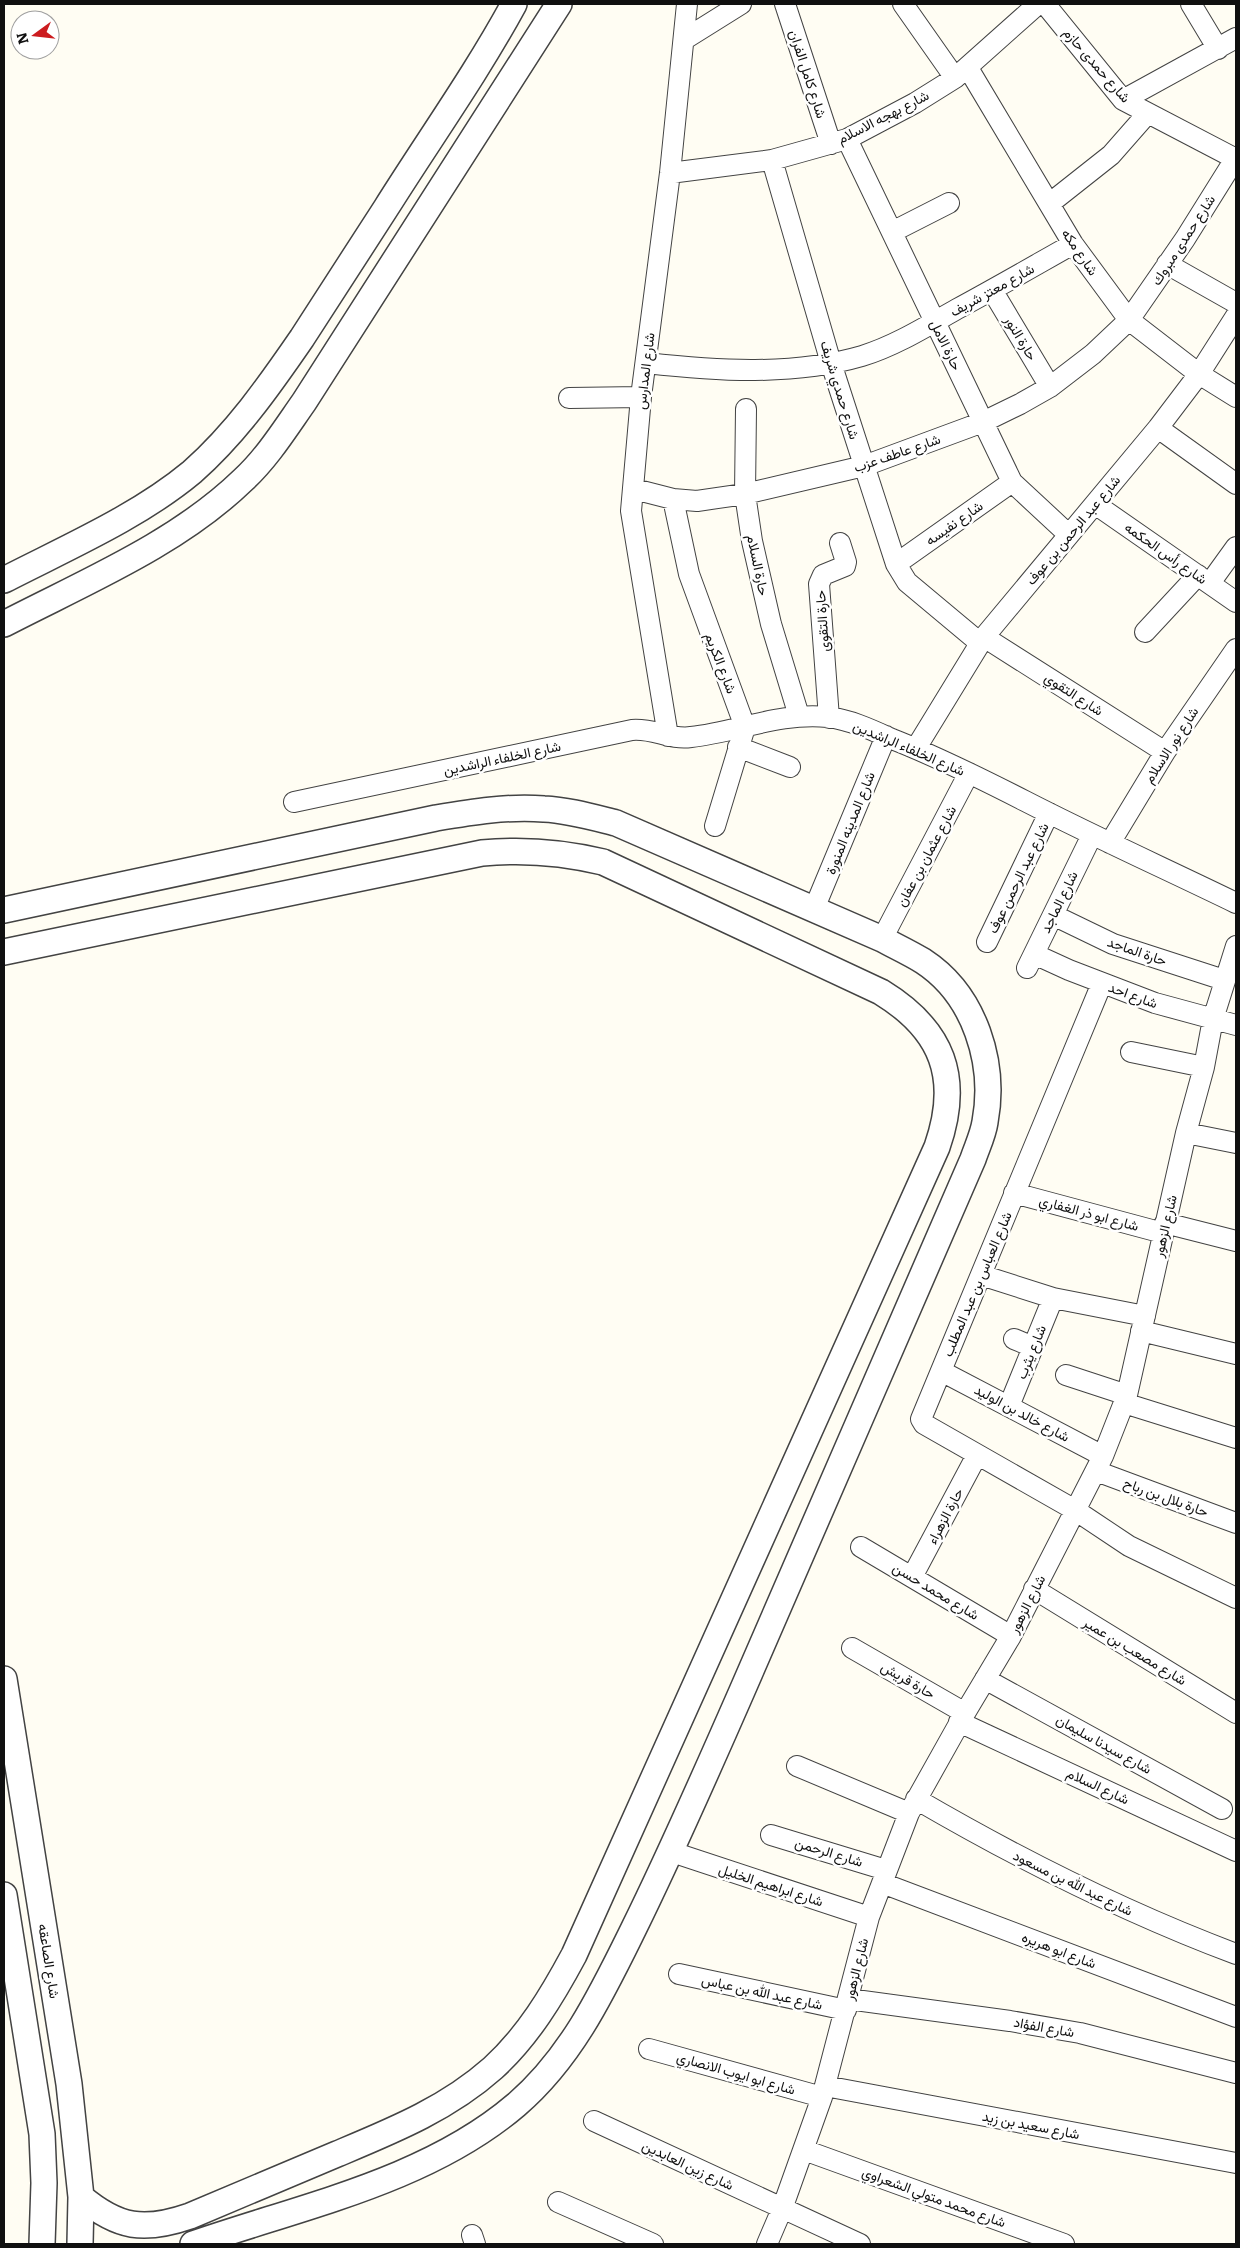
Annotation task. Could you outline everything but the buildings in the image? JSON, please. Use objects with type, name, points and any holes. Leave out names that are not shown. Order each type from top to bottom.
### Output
[{"type":"street","points":[[4,624],[156,545],[194,520],[244,479],[276,442],[304,402],[559,4]]},
{"type":"street","name":"شارع المدارس","points":[[668,736],[631,522],[641,397],[670,173],[685,39],[687,4]]},
{"type":"street","points":[[685,39],[741,4]]},
{"type":"street","name":"شارع كامل الفران","points":[[785,4],[839,141]]},
{"type":"street","name":"شارع مكه","points":[[903,4],[962,73],[1049,204],[1073,244],[1129,320],[1199,374],[1236,397]]},
{"type":"street","name":"شارع بهجه الاسلام","points":[[670,173],[772,160],[839,141],[915,103],[962,73],[1038,4]]},
{"type":"street","name":"شارع حمدى حازم","points":[[1045,4],[1123,100],[1236,159]]},
{"type":"street","points":[[1191,4],[1218,49]]},
{"type":"street","points":[[4,580],[134,512],[190,473],[246,417],[336,286],[513,10]]},
{"type":"street","points":[[1123,100],[1236,38]]},
{"type":"street","points":[[1049,204],[1111,155],[1147,114]]},
{"type":"street","name":"حارة الامل","points":[[839,141],[892,232],[1012,482],[1069,535]]},
{"type":"street","name":"شارع حمدى مبروك","points":[[1129,320],[1236,159]]},
{"type":"street","name":"شارع حمدي شريف","points":[[772,160],[831,363],[896,564],[907,582],[982,640]]},
{"type":"street","points":[[892,232],[948,203]]},
{"type":"street","name":"شارع معتز شريف","points":[[646,363],[688,368],[756,370],[831,363],[863,356],[935,322],[1073,244]]},
{"type":"street","points":[[1167,264],[1236,302]]},
{"type":"street","points":[[336,286],[366,306]]},
{"type":"street","name":"حارة النور","points":[[992,290],[1050,387]]},
{"type":"street","name":"شارع عبد الرحمن بن عوف","points":[[916,748],[982,640],[1158,428],[1199,374],[1236,316]]},
{"type":"street","name":"شارع عاطف عزب","points":[[634,490],[673,499],[697,501],[745,494],[864,466],[983,422],[1050,387],[1093,354],[1129,320]]},
{"type":"street","points":[[569,398],[641,397]]},
{"type":"street","name":"حارة السلام","points":[[746,409],[745,494],[762,591],[799,716]]},
{"type":"street","points":[[1158,428],[1236,484]]},
{"type":"street","name":"شارع نفيسه","points":[[896,564],[1012,482]]},
{"type":"street","name":"شارع الكريم","points":[[673,499],[691,580],[745,727]]},
{"type":"street","name":"شارع رأس الحكمه","points":[[1095,504],[1236,602]]},
{"type":"street","name":"حارة التقوى","points":[[829,718],[819,584],[823,575],[845,566],[846,562],[840,543]]},
{"type":"street","points":[[1145,632],[1204,579],[1236,547]]},
{"type":"street","name":"شارع التقوي","points":[[982,640],[1165,752]]},
{"type":"street","name":"شارع نور الاسلام","points":[[1101,839],[1234,656]]},
{"type":"street","name":"شارع الخلفاء الراشدين","points":[[294,802],[632,730],[644,729],[657,731],[668,736],[690,737],[745,727],[774,719],[799,716],[829,718],[858,724],[916,748],[1236,903]]},
{"type":"street","points":[[715,826],[745,727]]},
{"type":"street","name":"شارع المدينه المنورة","points":[[814,910],[886,736]]},
{"type":"street","points":[[738,747],[790,767]]},
{"type":"street","name":"شارع عثمان بن عفان","points":[[882,939],[969,773]]},
{"type":"street","points":[[4,910],[436,818],[509,808],[545,808],[581,814],[616,823],[882,939],[924,961],[951,986],[972,1016],[985,1051],[989,1088],[985,1124],[973,1158],[672,1852],[584,2024],[554,2066],[518,2103],[477,2135],[432,2161],[384,2180],[196,2243],[190,2216]]},
{"type":"street","name":"شارع عبد الرحمن عوف","points":[[987,942],[1049,813]]},
{"type":"street","name":"شارع الماجد","points":[[1031,961],[1053,915],[1101,839]]},
{"type":"street","points":[[4,952],[474,854],[512,850],[543,851],[573,855],[603,862],[880,992],[903,1005],[922,1024],[936,1046],[945,1070],[948,1096],[946,1123],[937,1148],[574,1955],[552,1996],[525,2034],[493,2068],[456,2097],[416,2121],[190,2216],[168,2224],[144,2226],[121,2222],[99,2212],[81,2197]]},
{"type":"street","name":"حارة الماجد","points":[[1053,915],[1113,944],[1224,980]]},
{"type":"street","name":"شارع الزهور","points":[[767,2244],[804,2150],[823,2091],[869,1917],[912,1806],[962,1717],[1011,1636],[1099,1464],[1126,1399],[1186,1133],[1204,1067],[1213,1019],[1236,946]]},
{"type":"street","name":"شارع احد","points":[[1031,961],[1102,983],[1155,1003],[1236,1024]]},
{"type":"street","name":"شارع العباس بن عبد المطلب","points":[[1102,983],[922,1416],[922,1422],[1075,1510],[1129,1546],[1236,1598]]},
{"type":"street","points":[[1131,1052],[1204,1067]]},
{"type":"street","points":[[1186,1133],[1236,1143]]},
{"type":"street","name":"شارع ابو ذر الغفاري","points":[[1014,1193],[1164,1228],[1236,1241]]},
{"type":"street","points":[[980,1275],[1236,1354]]},
{"type":"street","name":"شارع يثرب","points":[[1009,1406],[1053,1298]]},
{"type":"street","points":[[1014,1339],[1033,1347]]},
{"type":"street","name":"شارع خالد بن الوليد","points":[[941,1370],[1009,1406],[1099,1464]]},
{"type":"street","points":[[1066,1375],[1126,1399],[1236,1438]]},
{"type":"street","name":"حارة الزهراء","points":[[912,1577],[977,1455]]},
{"type":"street","name":"حارة بلال بن رباح","points":[[1099,1464],[1236,1523]]},
{"type":"street","name":"شارع محمد حسن","points":[[861,1548],[1011,1636]]},
{"type":"street","name":"شارع مصعب بن عمير","points":[[1034,1589],[1235,1708]]},
{"type":"street","name":"حارة قريش","points":[[852,1648],[962,1717]]},
{"type":"street","name":"شارع الصاعقه","points":[[4,1678],[76,2136],[81,2197],[80,2244]]},
{"type":"street","name":"شارع سيدنا سليمان","points":[[985,1679],[1222,1809]]},
{"type":"street","name":"شارع السلام","points":[[962,1717],[1236,1851]]},
{"type":"street","name":"شارع عبد الله بن مسعود","points":[[797,1766],[912,1806],[1086,1891],[1236,1954]]},
{"type":"street","name":"شارع الرحمن","points":[[771,1835],[884,1876]]},
{"type":"street","name":"شارع ابراهيم الخليل","points":[[672,1852],[869,1917]]},
{"type":"street","name":"شارع ابو هريره","points":[[884,1876],[1236,2017]]},
{"type":"street","points":[[4,1895],[42,2134],[44,2183],[42,2244]]},
{"type":"street","name":"شارع عبد الله بن عباس","points":[[679,1974],[847,2005]]},
{"type":"street","name":"شارع الفؤاد","points":[[847,2005],[1010,2021],[1080,2033],[1236,2073]]},
{"type":"street","name":"شارع ابو ايوب الانصاري","points":[[649,2048],[823,2091]]},
{"type":"street","name":"شارع سعيد بن زيد","points":[[823,2091],[1236,2163]]},
{"type":"street","name":"شارع زين العابدين","points":[[594,2121],[860,2244]]},
{"type":"street","name":"شارع محمد متولي الشعراوي","points":[[804,2150],[1064,2244]]},
{"type":"street","points":[[558,2202],[653,2244]]}]
